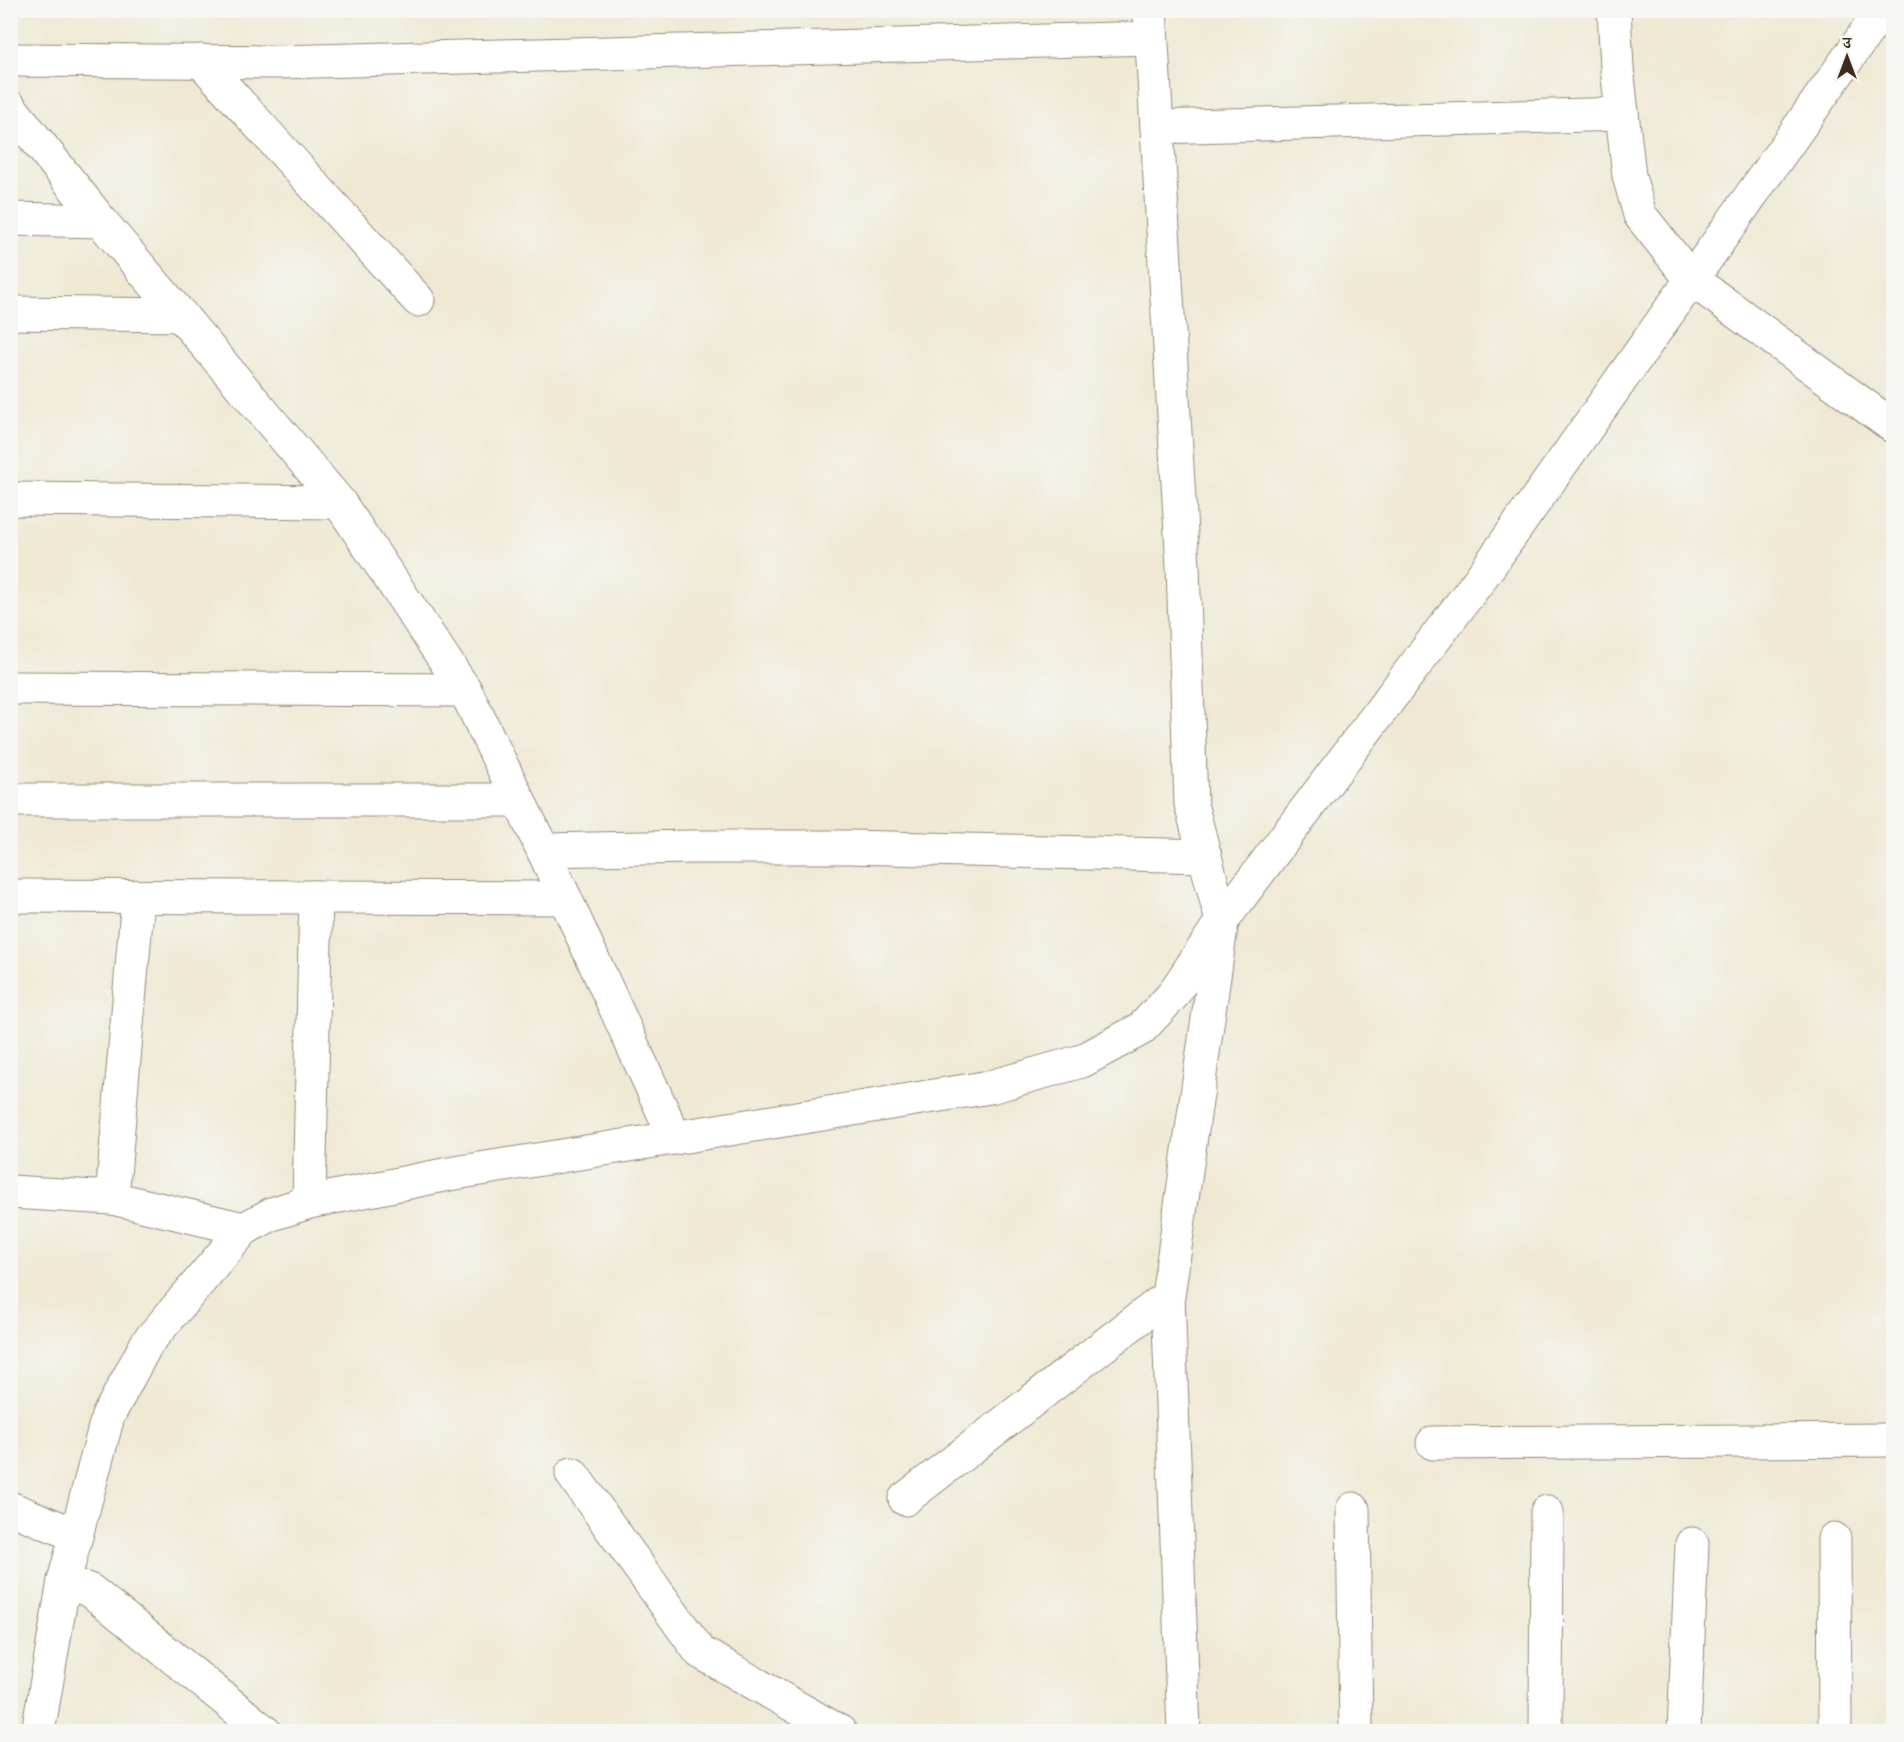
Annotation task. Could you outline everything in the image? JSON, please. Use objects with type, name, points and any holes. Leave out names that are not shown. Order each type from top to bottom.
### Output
[{"type":"street","points":[[1614,10],[1629,176],[1640,215],[1691,279],[1893,427]]},
{"type":"street","points":[[38,1731],[64,1581],[108,1416],[147,1343],[244,1229],[272,1214],[309,1202],[449,1174],[990,1087],[1082,1061],[1141,1029],[1172,996],[1222,921],[1480,579],[1882,10]]},
{"type":"street","points":[[10,60],[280,62],[1150,24],[1182,555],[1191,804],[1222,921],[1168,1296],[1184,1731]]},
{"type":"street","points":[[201,61],[418,300]]},
{"type":"street","points":[[10,107],[101,221],[339,502],[465,690],[543,850],[675,1138]]},
{"type":"street","points":[[1157,127],[1622,114]]},
{"type":"street","points":[[10,219],[101,221]]},
{"type":"street","points":[[10,313],[181,315]]},
{"type":"street","points":[[10,499],[339,502]]},
{"type":"street","points":[[10,688],[465,690]]},
{"type":"street","points":[[10,800],[519,800]]},
{"type":"street","points":[[543,850],[693,847],[849,848],[1205,856]]},
{"type":"street","points":[[10,896],[565,898]]},
{"type":"street","points":[[112,1198],[138,897]]},
{"type":"street","points":[[309,1202],[316,897]]},
{"type":"street","points":[[10,1192],[112,1198],[244,1229]]},
{"type":"street","points":[[905,1499],[1168,1296]]},
{"type":"street","points":[[1432,1443],[1893,1440]]},
{"type":"street","points":[[572,1474],[700,1652],[840,1731]]},
{"type":"street","points":[[10,1508],[76,1536]]},
{"type":"street","points":[[1353,1509],[1356,1731]]},
{"type":"street","points":[[1546,1731],[1547,1512]]},
{"type":"street","points":[[1834,1539],[1835,1731]]},
{"type":"street","points":[[1684,1731],[1692,1544]]},
{"type":"street","points":[[64,1581],[91,1592],[265,1731]]}]
